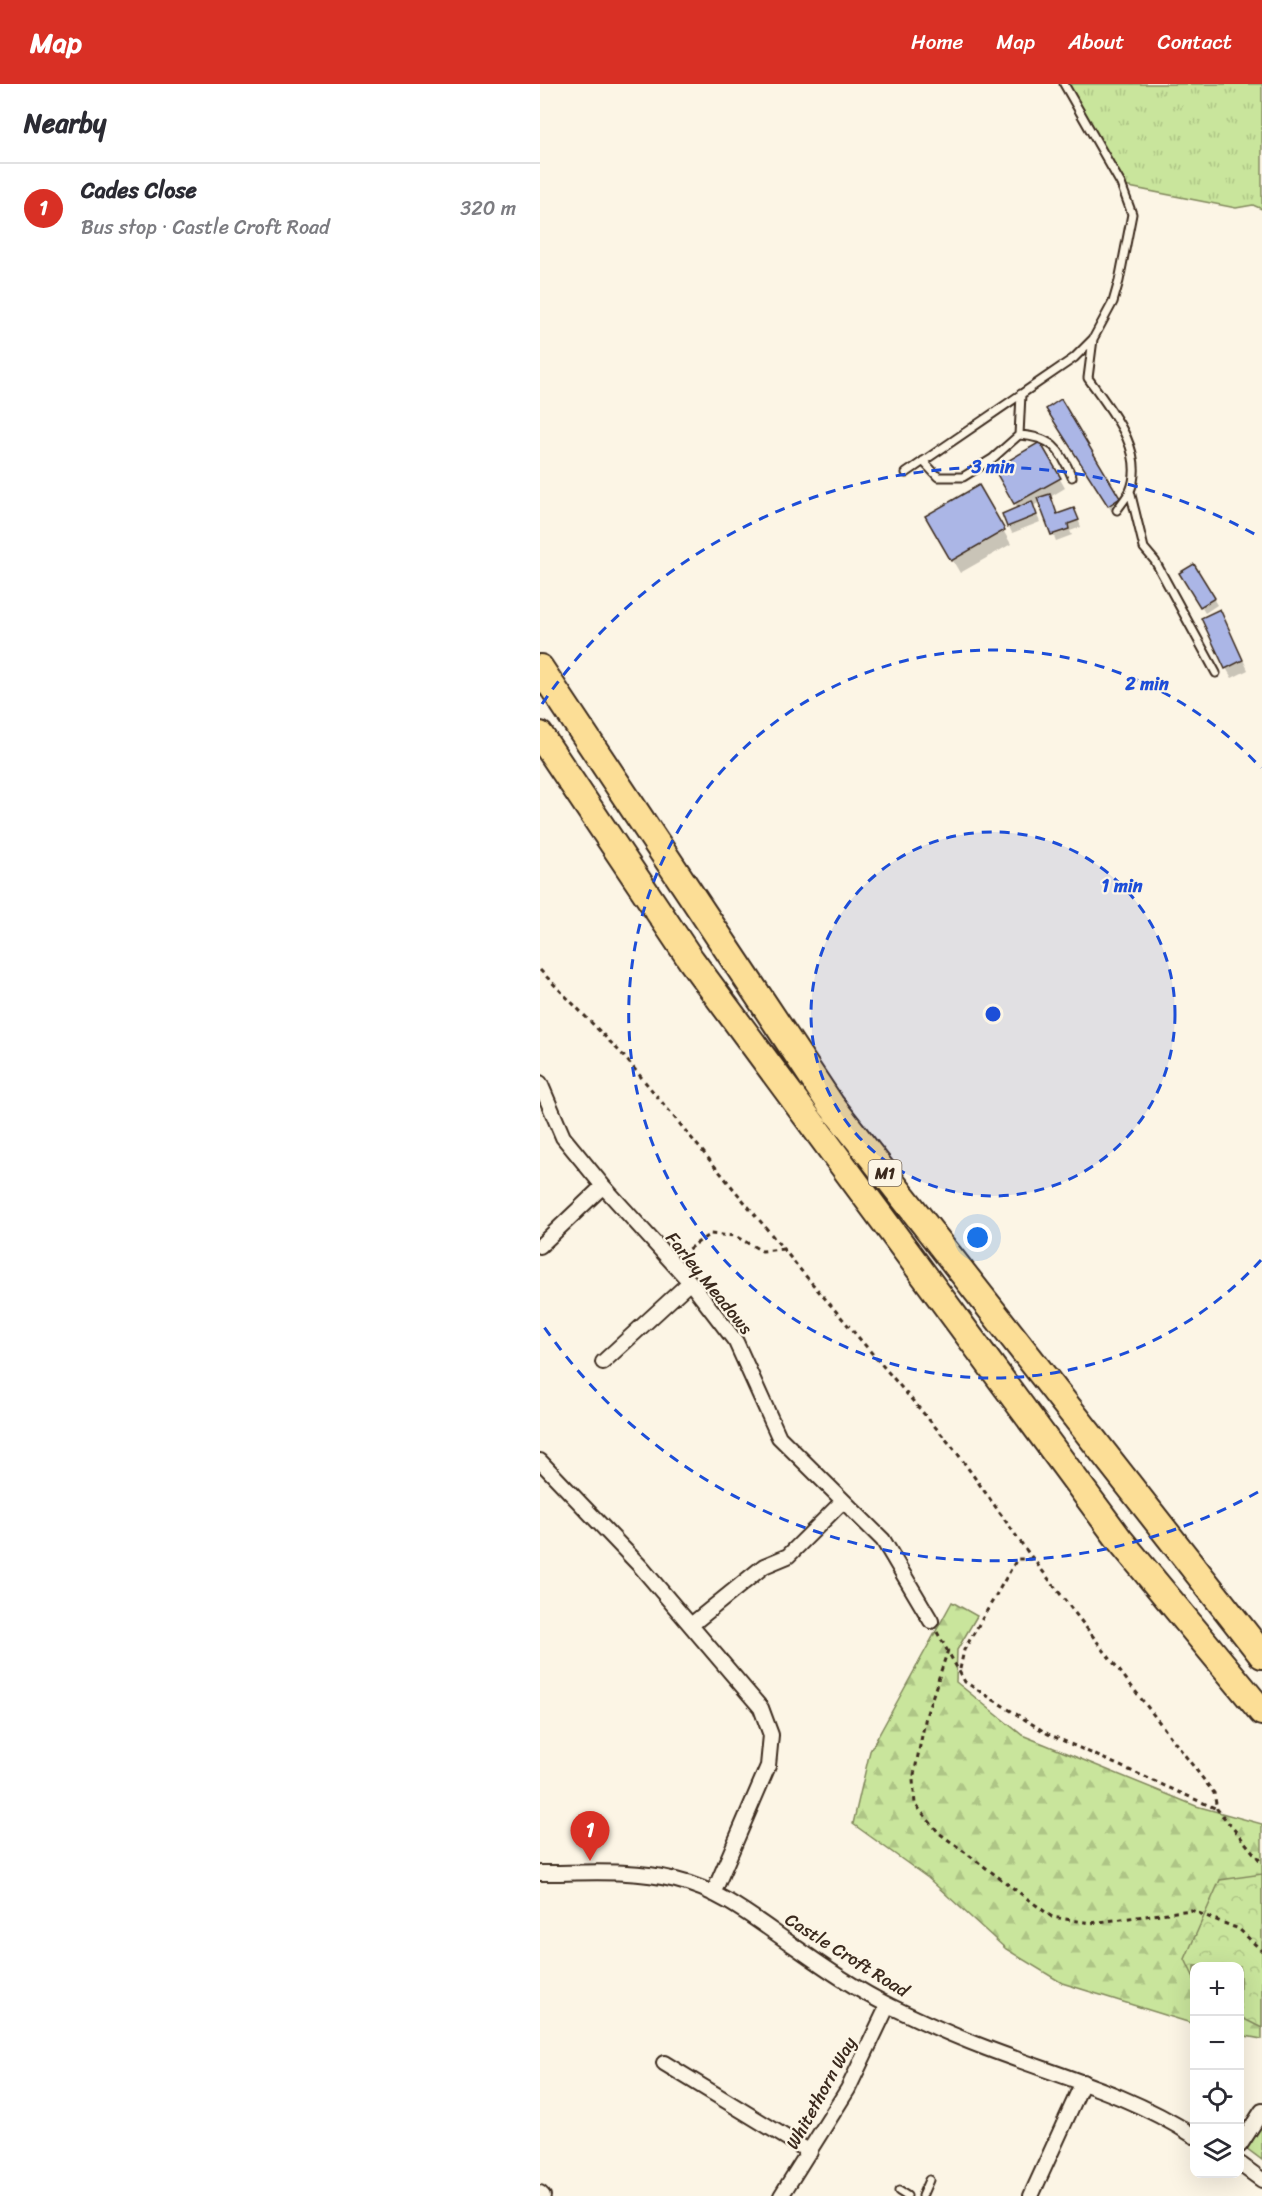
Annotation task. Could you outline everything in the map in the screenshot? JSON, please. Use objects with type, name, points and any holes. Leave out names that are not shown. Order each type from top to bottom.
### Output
[{"type":"highway","name":"M1","points":[[540,668],[831,1105],[1262,1655]]},
{"type":"highway","name":"M1","points":[[540,735],[705,980],[1119,1539],[1262,1712]]},
{"type":"street","name":"Farley Meadows","points":[[540,1083],[563,1137],[603,1186],[690,1282],[736,1342],[779,1437],[883,1540],[931,1621]]},
{"type":"street","points":[[540,1245],[603,1186]]},
{"type":"street","points":[[603,1362],[690,1282]]},
{"type":"street","points":[[540,1461],[640,1567],[761,1708],[771,1735],[768,1766],[713,1894]]},
{"type":"street","points":[[691,1625],[764,1566],[788,1556],[843,1502]]},
{"type":"street","name":"Castle Croft Road","points":[[540,1873],[628,1873],[676,1880],[713,1894],[748,1912],[793,1946],[888,2005],[984,2048],[1083,2082],[1171,2120],[1190,2133]]},
{"type":"street","name":"Whitethorn Way","points":[[781,2196],[848,2089],[888,2005]]},
{"type":"street","points":[[664,2063],[810,2152]]},
{"type":"street","points":[[1031,2196],[1083,2082]]},
{"type":"street","points":[[1244,2138],[1262,2111]]},
{"type":"street","points":[[1244,2167],[1262,2180]]},
{"type":"lane","points":[[906,473],[1074,358],[1093,339],[1113,302],[1132,214],[1121,184],[1064,84]]},
{"type":"lane","points":[[1093,339],[1088,378],[1124,430],[1134,464],[1130,490],[1144,548],[1155,561],[1216,673]]},
{"type":"lane","points":[[923,461],[938,477],[963,477],[992,459],[1019,435],[1021,394]]},
{"type":"lane","points":[[1019,435],[1049,441],[1066,462],[1072,477]]},
{"type":"lane","points":[[1117,510],[1130,490]]},
{"type":"lane","points":[[922,2196],[929,2180]]},
{"type":"lane","points":[[899,2191],[907,2196]]},
{"type":"path","points":[[540,970],[622,1054],[783,1249],[955,1450],[1034,1560],[1214,1793],[1217,1809]]},
{"type":"path","points":[[671,1261],[710,1234],[735,1236],[762,1251],[783,1249]]},
{"type":"path","points":[[960,1671],[964,1650],[1017,1558],[1034,1560]]},
{"type":"path","points":[[931,1621],[965,1682],[1048,1734],[1217,1809],[1262,1863]]},
{"type":"path","points":[[948,1650],[926,1716],[914,1780],[915,1804],[939,1833],[1052,1917],[1091,1923],[1191,1910],[1239,1929],[1262,1951]]},
{"type":"green space","points":[[1067,84],[1262,84],[1262,209],[1253,205],[1236,208],[1124,186]]},
{"type":"green space","points":[[952,1602],[977,1616],[957,1650],[956,1682],[1022,1735],[1196,1806],[1262,1824],[1262,2039],[1244,2036],[1244,1962],[1190,1962],[1190,2023],[1062,1983],[1006,1949],[928,1878],[853,1824],[870,1751]]},
{"type":"green space","points":[[1262,1874],[1262,2028],[1244,2019],[1244,1962],[1190,1962],[1190,1970],[1185,1959],[1220,1880]]},
{"type":"green space","points":[[1262,2124],[1262,2160],[1246,2148]]},
{"type":"building","points":[[1061,399],[1120,498],[1108,506],[1046,409]]},
{"type":"building","points":[[1040,442],[1061,478],[1014,504],[994,469]]},
{"type":"building","points":[[979,485],[1005,530],[951,561],[925,516]]},
{"type":"building","points":[[1050,494],[1057,514],[1074,508],[1079,520],[1068,524],[1069,529],[1051,535],[1037,498]]},
{"type":"building","points":[[1032,501],[1037,515],[1007,527],[1002,514]]},
{"type":"building","points":[[1194,564],[1215,598],[1200,607],[1179,573]]},
{"type":"building","points":[[1220,609],[1243,660],[1225,669],[1201,618]]},
{"type":"place","name":"Cades Close","points":[[590,1861]]}]
